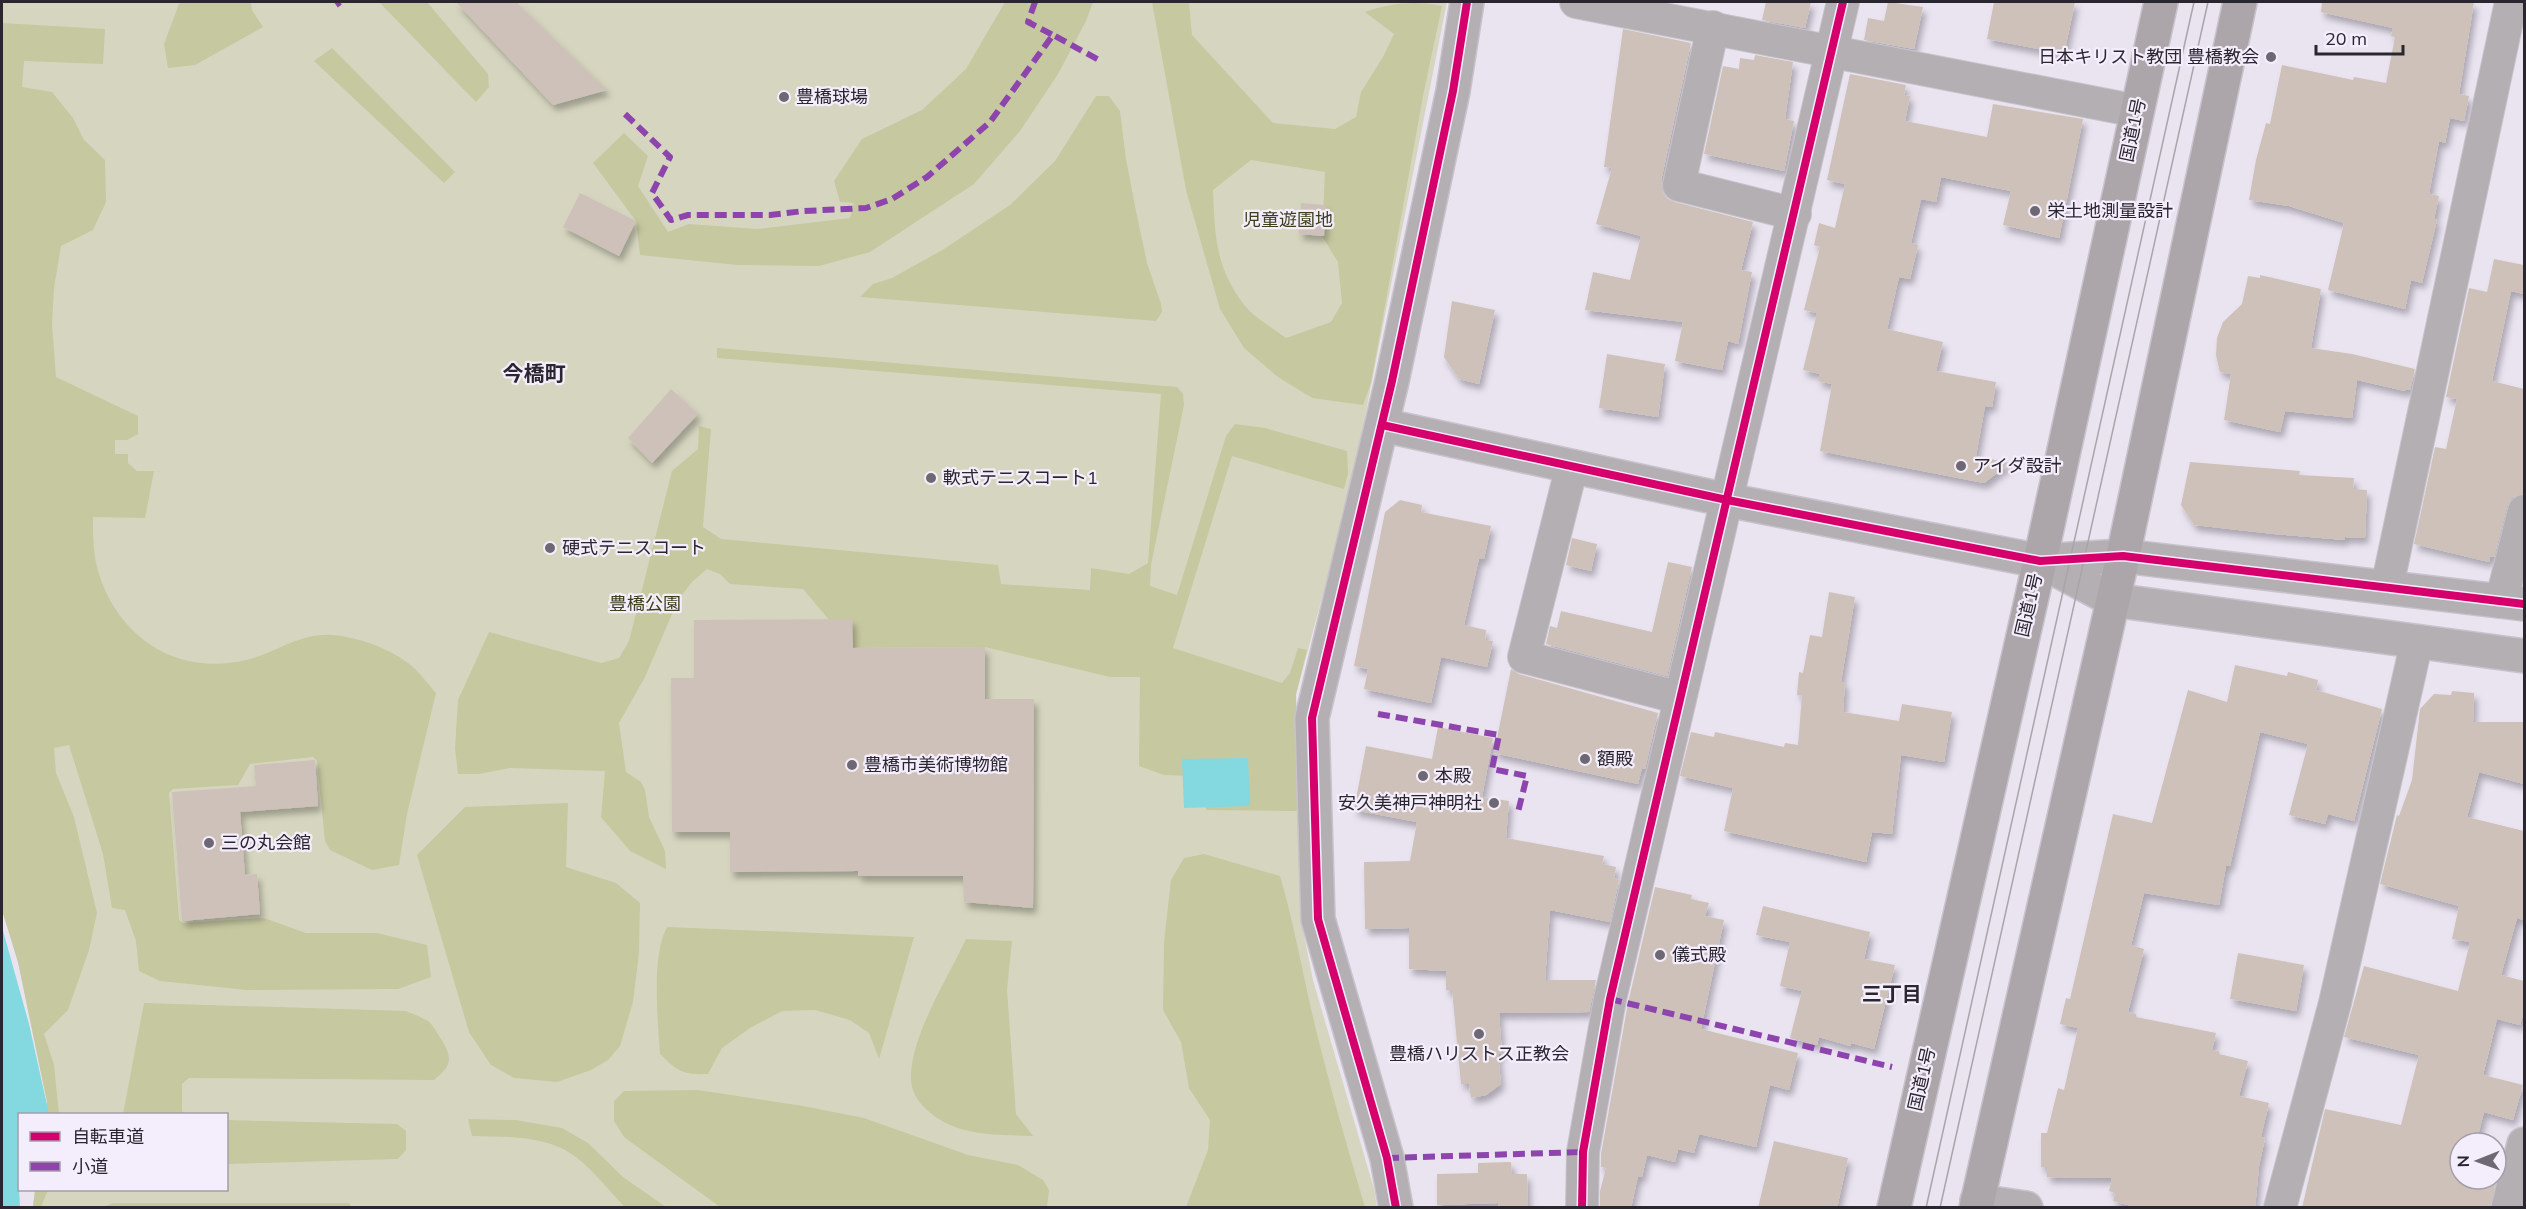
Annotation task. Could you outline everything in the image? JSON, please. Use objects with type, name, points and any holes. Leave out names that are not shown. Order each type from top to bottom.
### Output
[{"type":"highway","name":"国道1号","points":[[1894,1208],[2040,561],[2161,2]]},
{"type":"highway","points":[[1976,1204],[2114,600],[2240,2]]},
{"type":"street","points":[[1396,1208],[1387,1158],[1318,919],[1312,718],[1382,425],[1453,91],[1467,2]]},
{"type":"street","points":[[1576,2],[2137,111]]},
{"type":"street","points":[[1582,1208],[1582,1152],[1610,999],[1843,2]]},
{"type":"street","points":[[2387,586],[2511,2]]},
{"type":"street","points":[[1713,27],[1679,185],[1795,214]]},
{"type":"street","points":[[1382,425],[1727,500],[2040,561],[2123,556],[2387,586],[2513,603],[2524,511]]},
{"type":"street","points":[[1572,466],[1524,657],[1680,698]]},
{"type":"street","points":[[2040,561],[2114,600],[2524,656]]},
{"type":"street","points":[[2280,1208],[2335,1003],[2417,641]]},
{"type":"street","points":[[2508,1208],[2524,1144]]},
{"type":"street","points":[[1976,1204],[2026,1208]]},
{"type":"green space","name":"豊橋公園","points":[[2,2],[1447,2],[1350,492],[1296,695],[1301,920],[1313,980],[1374,1189],[1377,1207],[33,1207],[35,1191],[228,1191],[228,1113],[45,1113],[47,1102],[18,962],[2,910]]},
{"type":"green space","points":[[183,2],[251,2],[252,10],[263,27],[195,65],[168,68],[164,44],[179,4]]},
{"type":"green space","points":[[379,2],[427,2],[488,74],[489,87],[476,102]]},
{"type":"green space","points":[[1005,2],[1093,2],[1086,21],[1058,74],[1020,131],[974,184],[870,252],[819,266],[737,265],[640,255],[636,221],[593,163],[624,133],[648,156],[638,186],[668,232],[689,224],[757,229],[850,218],[854,203],[840,202],[834,181],[862,139],[922,110],[966,69]]},
{"type":"green space","points":[[1152,2],[1189,2],[1192,35],[1273,123],[1335,129],[1356,117],[1361,92],[1383,57],[1394,34],[1365,12],[1403,3],[1442,6],[1424,91],[1371,383],[1363,405],[1312,398],[1278,377],[1244,348],[1220,309],[1186,190]],"holes":[[[1251,160],[1325,172],[1322,236],[1338,262],[1342,303],[1331,322],[1286,338],[1245,306],[1228,278],[1218,251],[1213,190]]]},
{"type":"green space","points":[[2,23],[105,29],[103,64],[24,61],[22,87],[52,92],[73,118],[84,140],[105,160],[106,202],[93,230],[61,246],[54,288],[52,323],[56,377],[138,416],[138,434],[127,440],[115,440],[115,454],[128,454],[128,463],[137,471],[154,471],[145,518],[93,517],[97,567],[106,591],[118,613],[133,631],[172,656],[195,662],[220,664],[257,657],[309,637],[332,635],[372,644],[400,657],[415,669],[436,693],[407,814],[399,865],[372,870],[330,850],[325,841],[317,761],[313,757],[250,764],[238,785],[173,789],[169,793],[179,920],[183,923],[264,918],[306,933],[377,933],[427,945],[431,977],[398,989],[247,990],[160,981],[139,971],[136,941],[125,910],[112,908],[103,854],[69,745],[54,748],[56,773],[74,817],[97,913],[89,950],[68,1010],[44,1034],[54,1065],[59,1113],[45,1113],[47,1102],[18,962],[2,910]]},
{"type":"green space","points":[[332,48],[455,172],[444,183],[314,61]]},
{"type":"green space","points":[[1096,96],[1109,96],[1120,111],[1126,159],[1147,263],[1161,304],[1162,312],[1156,321],[860,297],[873,284],[892,278],[944,249],[1010,205],[1055,161]]},
{"type":"green space","points":[[717,348],[1177,387],[1183,394],[1184,405],[1151,565],[1150,586],[1177,595],[1226,436],[1235,424],[1265,428],[1347,451],[1348,473],[1344,489],[1232,456],[1173,648],[1282,683],[1290,673],[1298,648],[1307,650],[1296,694],[1298,811],[1206,810],[1206,790],[1192,776],[1164,775],[1139,766],[1140,677],[1110,677],[985,647],[853,648],[803,589],[730,584],[720,574],[707,569],[692,582],[678,600],[645,677],[619,723],[626,772],[641,782],[645,790],[649,817],[665,851],[666,869],[630,851],[601,817],[605,771],[510,768],[479,774],[458,774],[455,748],[458,700],[489,632],[601,663],[619,658],[629,641],[672,471],[698,449],[699,426],[711,429],[703,527],[721,539],[998,565],[1001,584],[1090,590],[1091,568],[1129,574],[1148,563],[1161,394],[717,358]]},
{"type":"green space","points":[[568,803],[566,867],[616,883],[640,903],[639,953],[633,1002],[620,1046],[608,1060],[591,1070],[557,1082],[514,1078],[491,1065],[469,1032],[417,855],[465,807]]},
{"type":"green space","points":[[1204,854],[1280,876],[1322,1052],[1365,1207],[1186,1207],[1208,1150],[1210,1120],[1189,1088],[1181,1042],[1163,1010],[1164,942],[1171,880],[1184,858]]},
{"type":"green space","points":[[667,927],[914,937],[879,1059],[869,1033],[850,1020],[815,1010],[782,1011],[750,1028],[722,1048],[708,1074],[693,1074],[677,1069],[660,1054],[657,971],[662,939]]},
{"type":"green space","points":[[966,939],[1012,941],[1007,990],[1016,1114],[1033,1136],[983,1134],[955,1127],[940,1120],[926,1109],[912,1087],[912,1062],[923,1026]]},
{"type":"green space","points":[[144,1003],[406,1011],[431,1024],[449,1055],[445,1070],[434,1080],[189,1078],[182,1084],[182,1111],[184,1113],[123,1113]]},
{"type":"green space","points":[[698,1090],[864,1118],[968,1155],[1018,1165],[1043,1180],[1049,1190],[1047,1207],[720,1207],[624,1137],[614,1121],[614,1101],[624,1091]]},
{"type":"green space","points":[[468,1119],[516,1120],[562,1128],[588,1143],[623,1177],[666,1207],[625,1207],[589,1168],[565,1150],[540,1141],[472,1136]]},
{"type":"green space","points":[[228,1120],[397,1124],[406,1131],[406,1150],[398,1159],[228,1164]]},
{"type":"green space","points":[[35,1191],[48,1191],[41,1207],[33,1207]]},
{"type":"green space","points":[[113,1203],[349,1203],[352,1207],[103,1207]]},
{"type":"water","points":[[1248,758],[1250,806],[1184,808],[1182,759]]},
{"type":"water","points":[[2,927],[29,1024],[49,1113],[18,1113],[20,1207],[2,1207]]},
{"type":"building","points":[[456,2],[516,2],[607,90],[553,105]]},
{"type":"building","points":[[1766,2],[1811,2],[1805,28],[1762,20]]},
{"type":"building","points":[[1888,2],[1923,7],[1914,49],[1864,40],[1868,18],[1884,21]]},
{"type":"building","points":[[1994,2],[2075,2],[2064,54],[1987,39]]},
{"type":"building","points":[[2322,2],[2474,2],[2459,94],[2469,96],[2464,121],[2450,118],[2445,143],[2439,141],[2429,194],[2439,196],[2434,219],[2437,220],[2422,283],[2411,280],[2405,309],[2328,290],[2344,223],[2289,206],[2249,200],[2256,160],[2266,123],[2270,124],[2282,65],[2353,80],[2354,77],[2386,83],[2395,37],[2391,36],[2393,28],[2321,12]]},
{"type":"building","points":[[1623,29],[1691,43],[1661,181],[1666,198],[1753,222],[1741,270],[1752,272],[1738,344],[1728,341],[1722,370],[1675,361],[1683,322],[1585,310],[1593,272],[1630,280],[1641,236],[1596,224],[1612,168],[1604,167]]},
{"type":"building","points":[[1755,55],[1793,62],[1785,119],[1794,121],[1784,171],[1704,154],[1723,66],[1739,69],[1740,58],[1754,60]]},
{"type":"building","points":[[1850,74],[1906,85],[1904,95],[1910,96],[1905,121],[1987,137],[1993,104],[2083,119],[2059,238],[2003,225],[2011,191],[1941,177],[1936,202],[1921,199],[1911,243],[1918,245],[1910,279],[1899,277],[1887,329],[1943,342],[1936,371],[1996,382],[1992,407],[1985,406],[1976,456],[2010,463],[1984,483],[1820,451],[1832,384],[1818,381],[1820,374],[1803,370],[1817,313],[1804,310],[1820,247],[1814,245],[1819,223],[1835,228],[1845,184],[1827,180]]},
{"type":"building","points":[[580,193],[636,221],[619,256],[563,227]]},
{"type":"building","points":[[1301,203],[1326,205],[1324,236],[1299,234]]},
{"type":"building","points":[[2494,259],[2524,265],[2524,294],[2511,291],[2492,381],[2524,389],[2524,494],[2512,498],[2507,506],[2494,557],[2490,556],[2489,562],[2414,544],[2435,447],[2446,449],[2457,399],[2446,397],[2469,288],[2487,292]]},
{"type":"building","points":[[2260,275],[2321,289],[2311,348],[2352,354],[2415,369],[2410,390],[2405,391],[2357,380],[2352,418],[2285,411],[2280,432],[2224,420],[2231,374],[2220,372],[2216,355],[2217,338],[2223,322],[2242,304],[2248,276],[2260,278]]},
{"type":"building","points":[[1452,301],[1495,310],[1479,384],[1459,379],[1444,357]]},
{"type":"building","points":[[1607,354],[1665,364],[1658,417],[1599,408]]},
{"type":"building","points":[[671,389],[698,414],[652,463],[628,438]]},
{"type":"building","points":[[2190,462],[2300,471],[2299,475],[2354,478],[2353,489],[2367,490],[2365,538],[2345,537],[2345,540],[2194,525],[2181,505]]},
{"type":"building","points":[[1400,500],[1422,505],[1421,512],[1491,526],[1484,559],[1479,558],[1464,625],[1486,630],[1485,640],[1493,641],[1487,667],[1441,657],[1431,703],[1364,689],[1368,669],[1354,666],[1385,512]]},
{"type":"building","points":[[1572,538],[1597,544],[1591,571],[1566,565]]},
{"type":"building","points":[[1668,562],[1692,567],[1667,676],[1546,644],[1550,626],[1557,628],[1561,611],[1652,632]]},
{"type":"building","points":[[1829,592],[1855,597],[1841,682],[1845,682],[1843,712],[1899,721],[1902,704],[1952,712],[1944,762],[1901,755],[1892,834],[1872,832],[1866,862],[1724,831],[1733,788],[1680,776],[1691,732],[1714,737],[1715,732],[1784,747],[1785,743],[1798,745],[1802,695],[1797,695],[1799,672],[1803,673],[1810,635],[1822,637]]},
{"type":"building","name":"豊橋市美術博物館","points":[[852,619],[853,648],[985,647],[985,699],[1034,699],[1033,908],[964,902],[963,876],[858,876],[858,871],[730,872],[730,832],[672,832],[671,678],[694,678],[694,620]]},
{"type":"building","points":[[2235,665],[2287,676],[2288,672],[2318,680],[2316,690],[2382,709],[2354,821],[2328,814],[2325,824],[2289,815],[2308,744],[2260,732],[2230,866],[2226,866],[2219,905],[2144,893],[2131,945],[2144,949],[2128,1012],[2136,1014],[2136,1017],[2216,1033],[2212,1050],[2248,1061],[2239,1096],[2269,1103],[2261,1137],[2265,1138],[2259,1166],[2255,1208],[2139,1208],[2113,1201],[2115,1193],[2109,1191],[2112,1178],[2047,1177],[2047,1167],[2041,1167],[2041,1133],[2047,1133],[2058,1088],[2064,1090],[2078,1028],[2060,1024],[2066,998],[2070,999],[2113,814],[2152,823],[2188,690],[2227,702]]},
{"type":"building","points":[[1511,669],[1519,674],[1658,713],[1645,769],[1642,768],[1638,784],[1494,753]]},
{"type":"building","points":[[2452,691],[2474,693],[2473,722],[2524,722],[2524,784],[2479,772],[2467,817],[2524,831],[2524,920],[2517,918],[2501,975],[2524,981],[2524,1011],[2520,1025],[2497,1019],[2483,1075],[2523,1085],[2513,1120],[2484,1112],[2479,1131],[2448,1131],[2448,1191],[2494,1191],[2490,1208],[2302,1208],[2325,1109],[2401,1125],[2419,1055],[2344,1037],[2364,966],[2458,991],[2470,942],[2452,939],[2459,906],[2380,884],[2397,815],[2399,816],[2412,780],[2420,709],[2434,694],[2451,695]]},
{"type":"building","points":[[1438,727],[1493,738],[1482,797],[1509,801],[1506,838],[1604,856],[1602,864],[1616,867],[1614,878],[1619,880],[1610,922],[1550,910],[1545,980],[1596,980],[1589,1012],[1499,1013],[1502,1054],[1498,1054],[1501,1084],[1486,1095],[1471,1098],[1469,1084],[1461,1084],[1452,990],[1446,990],[1446,971],[1409,969],[1409,928],[1365,929],[1364,862],[1410,861],[1417,822],[1354,810],[1366,746],[1432,759]]},
{"type":"building","name":"三の丸会館","points":[[315,760],[318,806],[240,812],[245,875],[257,874],[260,914],[182,921],[172,792],[256,786],[254,765]]},
{"type":"building","points":[[1655,887],[1692,895],[1691,899],[1709,903],[1705,916],[1724,920],[1701,1029],[1798,1053],[1789,1090],[1770,1085],[1756,1147],[1699,1134],[1694,1153],[1678,1149],[1675,1162],[1647,1155],[1642,1177],[1638,1176],[1631,1208],[1600,1208],[1600,1191],[1606,1168],[1601,1167],[1601,1154],[1628,1003]]},
{"type":"building","points":[[1763,906],[1870,932],[1864,959],[1895,965],[1874,1049],[1851,1043],[1850,1046],[1819,1037],[1817,1045],[1790,1038],[1802,991],[1780,986],[1790,942],[1756,935]]},
{"type":"building","points":[[2238,953],[2304,965],[2296,1011],[2230,999]]},
{"type":"building","points":[[1774,1141],[1848,1158],[1837,1208],[1758,1208]]},
{"type":"building","points":[[1511,1162],[1512,1174],[1527,1174],[1528,1208],[1498,1208],[1498,1203],[1437,1205],[1437,1174],[1478,1173],[1478,1163]]},
{"type":"tram line","points":[[1926,1208],[2194,2]]},
{"type":"tram line","points":[[1940,1208],[2208,2]]},
{"type":"marked path","points":[[336,5],[340,2]]},
{"type":"marked path","points":[[1035,2],[1028,22],[1053,35]]},
{"type":"marked path","points":[[625,114],[670,157],[652,193],[671,220],[688,215],[770,215],[866,208],[892,199],[927,177],[990,122],[1053,35],[1099,60]]},
{"type":"marked path","points":[[1378,714],[1499,735],[1492,769],[1527,776],[1518,812]]},
{"type":"marked path","points":[[1610,999],[1892,1067]]},
{"type":"marked path","points":[[1387,1158],[1583,1152]]},
{"type":"cycle path","points":[[1396,1208],[1387,1158],[1318,919],[1312,718],[1392,381],[1453,91],[1467,2]]},
{"type":"cycle path","points":[[1582,1208],[1583,1152],[1610,999],[1843,2]]},
{"type":"cycle path","points":[[1382,425],[1727,500],[2040,561],[2123,556],[2524,604]]},
{"type":"place","name":"日本キリスト教団 豊橋教会","points":[[2271,57]]},
{"type":"place","name":"豊橋球場","points":[[784,97]]},
{"type":"place","name":"栄土地測量設計","points":[[2035,211]]},
{"type":"place","name":"アイダ設計","points":[[1961,466]]},
{"type":"place","name":"軟式テニスコート1","points":[[931,478]]},
{"type":"place","name":"硬式テニスコート","points":[[550,548]]},
{"type":"place","name":"額殿","points":[[1585,759]]},
{"type":"place","name":"豊橋市美術博物館","points":[[852,765]]},
{"type":"place","name":"本殿","points":[[1423,776]]},
{"type":"place","name":"安久美神戸神明社","points":[[1494,803]]},
{"type":"place","name":"三の丸会館","points":[[209,843]]},
{"type":"place","name":"儀式殿","points":[[1660,955]]},
{"type":"place","name":"豊橋ハリストス正教会","points":[[1479,1034]]},
{"type":"district","name":"今橋町","points":[[534,374]]},
{"type":"district","name":"三丁目","points":[[1892,994]]},
{"type":"park label","name":"児童遊園地","points":[[1288,220]]}]
